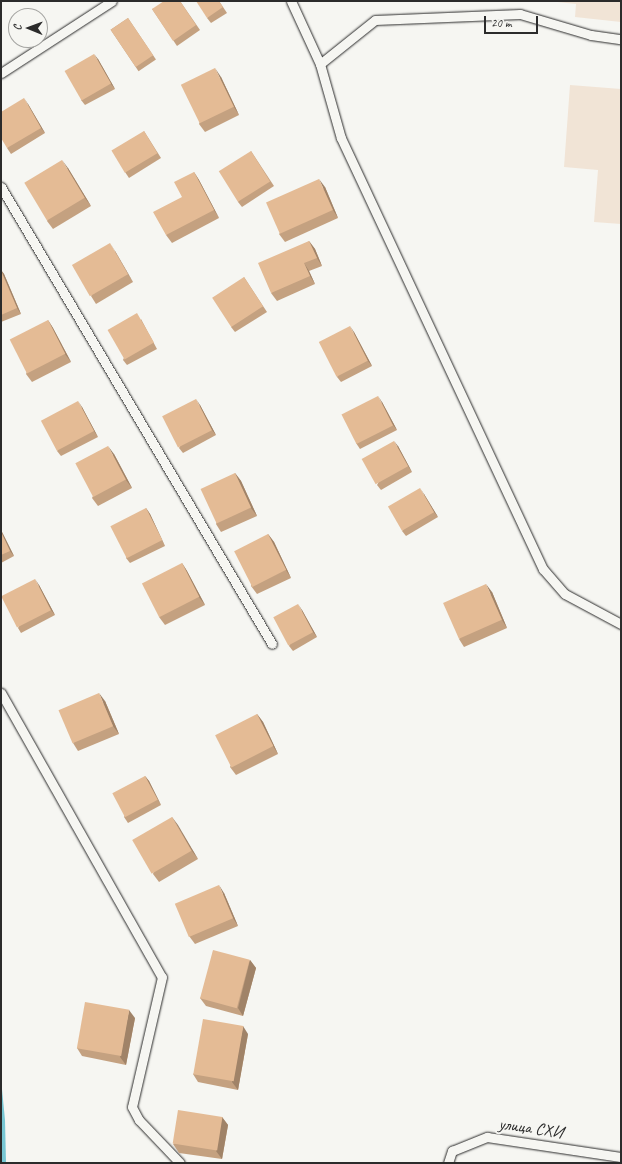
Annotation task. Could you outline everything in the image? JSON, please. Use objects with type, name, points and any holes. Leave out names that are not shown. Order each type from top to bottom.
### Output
[{"type":"lane","points":[[1,72],[112,1]]},
{"type":"lane","points":[[291,1],[320,64],[341,138],[543,569],[565,594],[621,624]]},
{"type":"lane","points":[[320,64],[375,20],[520,14],[591,35],[621,39]]},
{"type":"lane","points":[[1,187],[272,644]]},
{"type":"lane","points":[[1,693],[162,977],[132,1107],[139,1120],[180,1163]]},
{"type":"lane","name":"улица СХИ","points":[[448,1163],[452,1151],[487,1137],[621,1157]]},
{"type":"shaded area","points":[[548,1],[621,1],[621,22],[575,17],[576,4]]},
{"type":"shaded area","points":[[570,85],[621,89],[621,224],[594,222],[598,170],[564,167]]},
{"type":"water","points":[[1,1079],[5,1120],[6,1163],[1,1163]]},
{"type":"building","points":[[164,1],[180,1],[196,25],[173,41],[152,9]]},
{"type":"building","points":[[196,1],[219,1],[223,7],[207,18]]},
{"type":"building","points":[[128,18],[153,55],[136,67],[111,30]]},
{"type":"building","points":[[94,54],[111,83],[82,100],[65,71]]},
{"type":"building","points":[[215,68],[234,107],[200,123],[181,85]]},
{"type":"building","points":[[24,98],[41,128],[7,148],[1,138],[1,112]]},
{"type":"building","points":[[144,131],[157,153],[125,173],[111,151]]},
{"type":"building","points":[[251,151],[270,182],[238,202],[219,171]]},
{"type":"building","points":[[62,160],[85,198],[47,220],[24,183]]},
{"type":"building","points":[[194,172],[214,210],[166,235],[153,212],[182,197],[174,182]]},
{"type":"building","points":[[319,179],[333,210],[280,234],[266,203]]},
{"type":"building","points":[[309,241],[317,258],[304,263],[310,276],[271,293],[258,263]]},
{"type":"building","points":[[110,243],[128,274],[90,296],[72,265]]},
{"type":"building","points":[[1,271],[17,308],[1,315]]},
{"type":"building","points":[[244,277],[263,306],[231,327],[212,298]]},
{"type":"building","points":[[137,313],[154,342],[125,359],[108,330]]},
{"type":"building","points":[[48,320],[65,354],[27,373],[10,340]]},
{"type":"building","points":[[350,326],[368,361],[337,377],[319,342]]},
{"type":"building","points":[[378,396],[393,425],[356,444],[341,415]]},
{"type":"building","points":[[196,399],[212,430],[178,447],[162,416]]},
{"type":"building","points":[[78,401],[94,431],[57,451],[41,421]]},
{"type":"building","points":[[394,441],[408,466],[376,484],[362,459]]},
{"type":"building","points":[[108,446],[126,480],[93,497],[75,463]]},
{"type":"building","points":[[235,473],[251,507],[217,523],[201,489]]},
{"type":"building","points":[[420,488],[434,512],[402,531],[388,506]]},
{"type":"building","points":[[146,508],[162,540],[127,558],[110,526]]},
{"type":"building","points":[[1,532],[10,551],[1,555]]},
{"type":"building","points":[[268,534],[286,570],[252,587],[234,551]]},
{"type":"building","points":[[182,563],[199,597],[159,617],[142,583]]},
{"type":"building","points":[[35,579],[51,610],[17,627],[1,596]]},
{"type":"building","points":[[486,584],[502,620],[459,639],[443,603]]},
{"type":"building","points":[[298,604],[313,632],[288,645],[273,617]]},
{"type":"building","points":[[99,693],[113,726],[73,743],[58,710]]},
{"type":"building","points":[[257,714],[273,746],[231,767],[215,735]]},
{"type":"building","points":[[145,776],[158,800],[125,817],[112,793]]},
{"type":"building","points":[[172,817],[192,851],[152,874],[132,840]]},
{"type":"building","points":[[219,885],[233,918],[189,937],[175,904]]},
{"type":"building","points":[[213,950],[250,960],[237,1008],[200,998]]},
{"type":"building","points":[[85,1002],[129,1010],[121,1056],[77,1048]]},
{"type":"building","points":[[203,1019],[243,1026],[234,1081],[193,1074]]},
{"type":"building","points":[[178,1110],[222,1117],[217,1151],[173,1144]]}]
